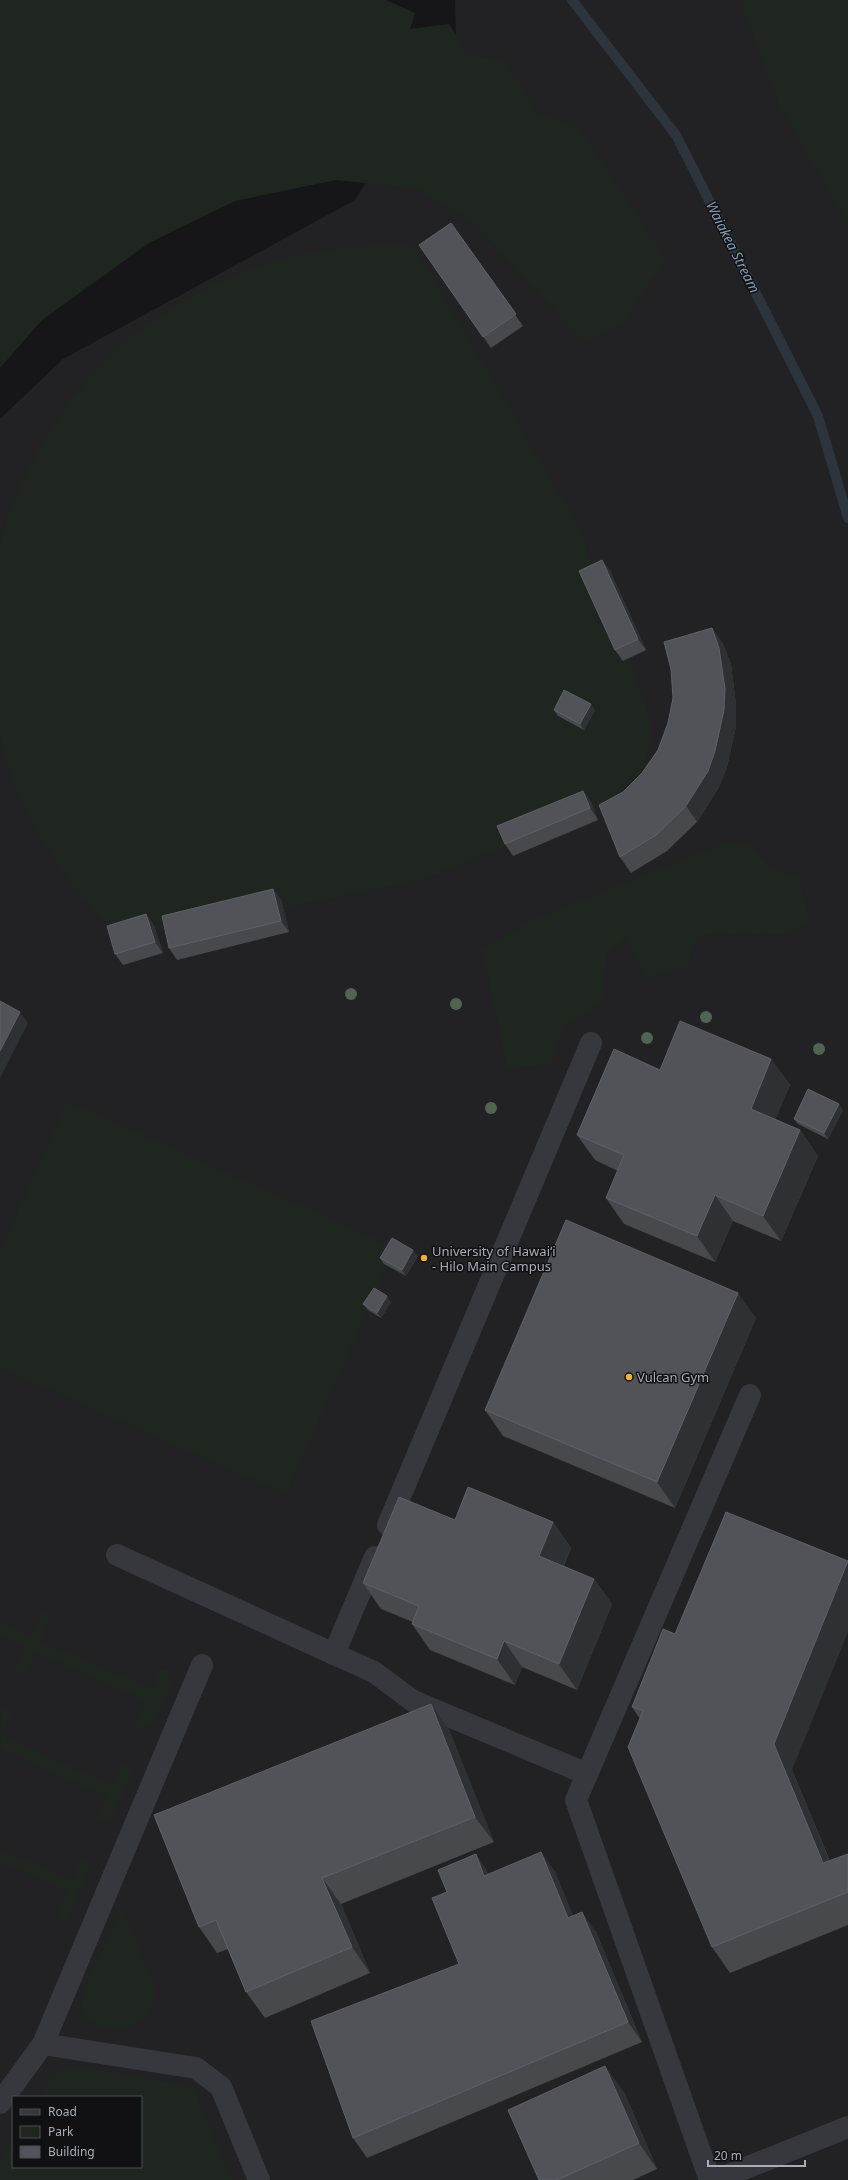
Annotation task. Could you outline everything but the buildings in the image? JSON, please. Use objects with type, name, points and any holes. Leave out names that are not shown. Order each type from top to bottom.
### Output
[{"type":"street","points":[[334,1654],[591,1043]]},
{"type":"street","points":[[710,2180],[576,1800],[750,1396]]},
{"type":"street","points":[[117,1555],[374,1672],[412,1701],[587,1774]]},
{"type":"street","points":[[0,2103],[43,2044],[202,1665]]},
{"type":"street","points":[[43,2044],[196,2068],[221,2087],[259,2180]]},
{"type":"street","points":[[716,2180],[848,2127]]},
{"type":"shaded area","name":"University of Hawaiʻi - Hilo Main Campus","points":[[455,0],[848,0],[848,2180],[0,2180],[0,419],[63,359],[355,200],[456,38]]},
{"type":"green space","points":[[0,0],[386,0],[415,13],[410,29],[449,24],[469,56],[504,59],[537,112],[581,129],[666,260],[625,321],[584,343],[477,226],[419,189],[336,180],[235,201],[149,243],[42,320],[0,368]]},
{"type":"green space","points":[[740,0],[848,0],[848,223],[779,106]]},
{"type":"green space","points":[[367,246],[414,246],[577,523],[645,702],[650,720],[651,740],[644,767],[634,783],[604,807],[425,879],[126,941],[91,907],[61,869],[47,848],[23,805],[6,759],[0,736],[0,546],[11,507],[16,494],[41,446],[61,414],[85,384],[111,356],[140,331],[170,309],[203,290],[238,274],[274,261],[308,253]]},
{"type":"green space","points":[[723,843],[749,844],[770,867],[799,877],[809,922],[783,934],[699,935],[686,967],[645,979],[625,938],[607,954],[603,1002],[564,1027],[550,1065],[507,1068],[482,949],[530,921]]},
{"type":"green space","points":[[67,1101],[396,1248],[286,1494],[0,1368],[0,1250]]},
{"type":"green space","points":[[42,1612],[52,1616],[41,1641],[151,1688],[161,1668],[168,1670],[172,1683],[152,1725],[141,1730],[134,1727],[145,1701],[37,1653],[26,1676],[15,1672],[26,1647],[0,1636],[0,1623],[30,1636]]},
{"type":"green space","points":[[1,1707],[12,1712],[2,1735],[112,1785],[124,1761],[129,1764],[132,1775],[112,1819],[109,1822],[97,1820],[107,1797],[0,1749]]},
{"type":"green space","points":[[0,1849],[71,1880],[82,1857],[89,1862],[89,1870],[68,1918],[63,1922],[55,1919],[67,1891],[0,1862]]},
{"type":"green space","points":[[122,1907],[155,1987],[154,2001],[149,2012],[142,2020],[132,2026],[109,2028],[97,2026],[86,2020],[80,2007],[83,1993]]},
{"type":"green space","points":[[73,2065],[187,2085],[195,2092],[232,2180],[0,2180],[0,2158],[12,2142],[12,2168],[142,2168],[142,2096],[42,2096],[53,2077],[67,2067]]},
{"type":"waterway","name":"Waiakea Stream","points":[[572,0],[676,135],[818,416],[848,518]]},
{"type":"place","name":"University of Hawaiʻi - Hilo Main Campus","points":[[424,1258]]},
{"type":"place","name":"Vulcan Gym","points":[[629,1377]]}]
